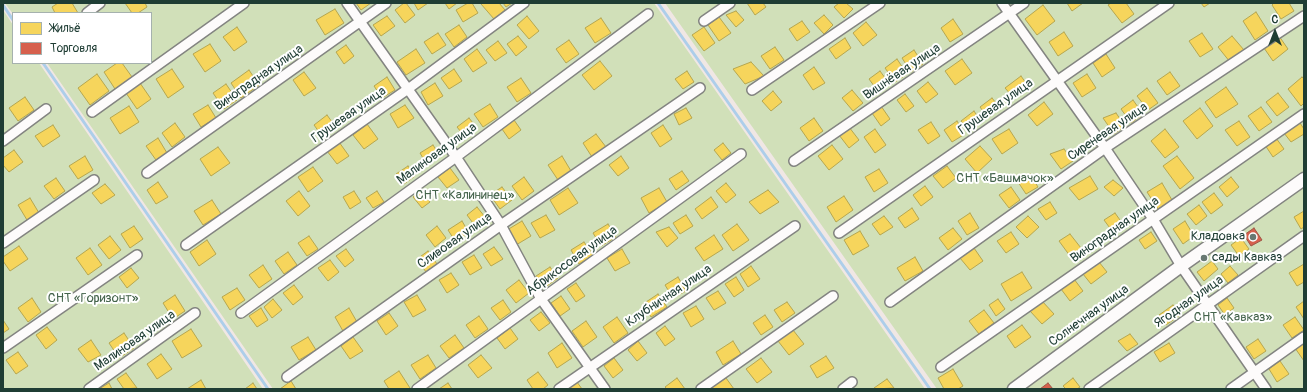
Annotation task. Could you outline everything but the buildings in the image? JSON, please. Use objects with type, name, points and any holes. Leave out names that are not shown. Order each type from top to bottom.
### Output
[{"type":"street","points":[[87,12],[100,3]]},
{"type":"street","points":[[92,112],[244,3]]},
{"type":"street","points":[[347,3],[456,158],[501,225],[542,299],[605,389]]},
{"type":"street","name":"Виноградная улица","points":[[147,174],[386,3]]},
{"type":"street","name":"Грушевая улица","points":[[186,245],[408,89],[524,3]]},
{"type":"street","points":[[704,21],[730,3]]},
{"type":"street","points":[[752,90],[880,3]]},
{"type":"street","points":[[1002,3],[1153,218],[1181,266],[1266,389]]},
{"type":"street","name":"Вишнёвая улица","points":[[794,162],[1024,3]]},
{"type":"street","name":"Грушевая улица","points":[[839,233],[1169,3]]},
{"type":"street","name":"Малиновая улица","points":[[241,313],[456,158],[648,14]]},
{"type":"street","name":"Сиреневая улица","points":[[890,302],[1105,148],[1304,16]]},
{"type":"street","name":"Сливовая улица","points":[[287,377],[501,225],[700,88]]},
{"type":"street","points":[[3,141],[46,109]]},
{"type":"street","name":"Виноградная улица","points":[[941,367],[1304,114]]},
{"type":"street","name":"Абрикосовая улица","points":[[417,389],[741,154]]},
{"type":"street","name":"Солнечная улица","points":[[1014,389],[1181,266],[1304,179]]},
{"type":"street","points":[[3,244],[94,180]]},
{"type":"street","name":"Клубничная улица","points":[[559,389],[795,226]]},
{"type":"street","name":"Ягодная улица","points":[[1089,389],[1304,236]]},
{"type":"street","points":[[3,348],[137,255]]},
{"type":"street","points":[[701,389],[833,296]]},
{"type":"street","name":"Малиновая улица","points":[[89,389],[195,314]]},
{"type":"street","points":[[1231,389],[1304,337]]},
{"type":"street","points":[[843,389],[852,382]]},
{"type":"green space","name":"СНТ «Калининец»","points":[[5,3],[654,3],[925,389],[273,389],[48,64],[152,64],[152,12],[12,13]]},
{"type":"green space","name":"СНТ «Башмачок»","points":[[665,3],[1304,3],[1304,389],[937,389]]},
{"type":"green space","name":"СНТ «Горизонт»","points":[[3,10],[12,24],[12,64],[40,64],[263,389],[3,389]]},
{"type":"waterway","points":[[658,3],[930,389]]},
{"type":"waterway","points":[[3,5],[12,18]]},
{"type":"waterway","points":[[44,64],[268,389]]},
{"type":"place","name":"Кладовка","points":[[1253,237]]},
{"type":"place","name":"сады Кавказ","points":[[1204,258]]},
{"type":"park label","name":"СНТ «Кавказ»","points":[[1233,318]]}]
